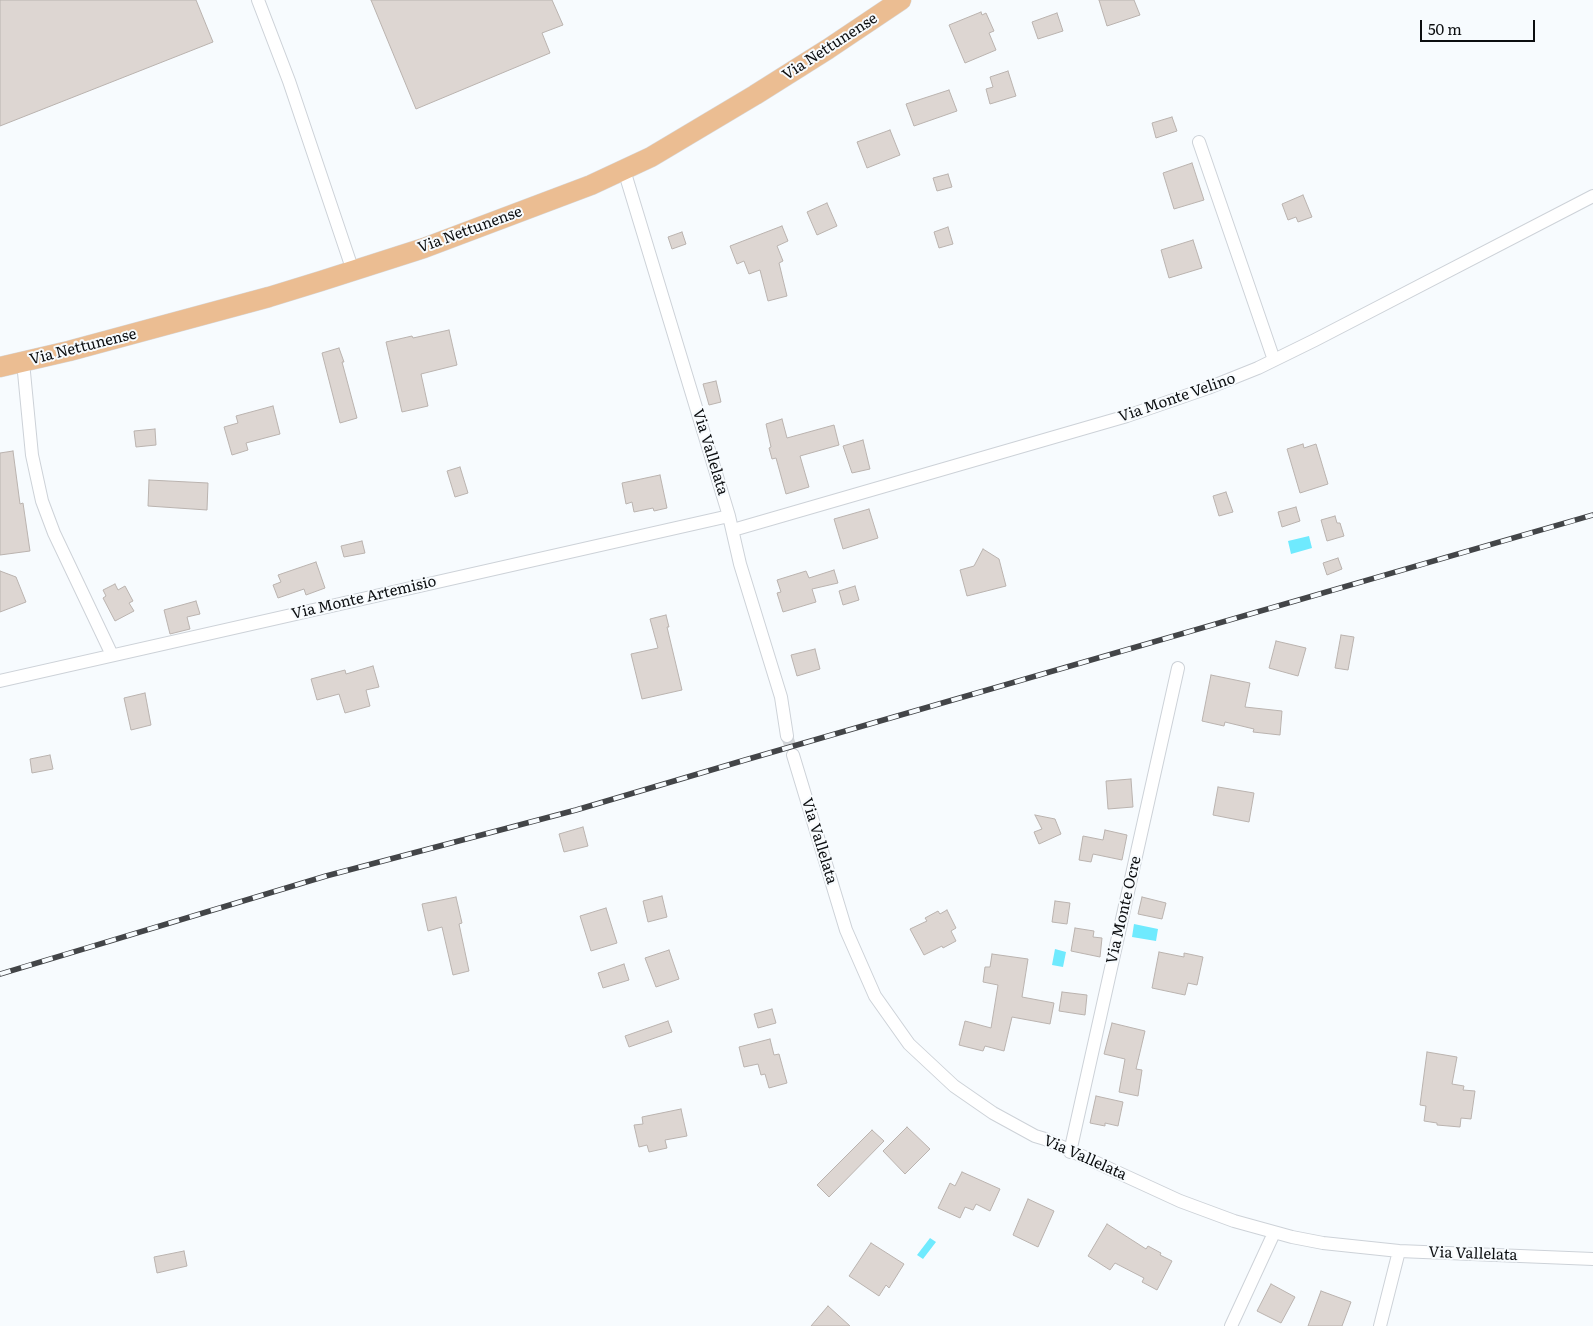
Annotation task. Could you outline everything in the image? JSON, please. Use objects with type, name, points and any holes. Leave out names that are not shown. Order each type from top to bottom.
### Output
[{"type":"main road","name":"Via Nettunense","points":[[0,367],[69,352],[259,300],[443,241],[591,185],[651,157],[755,95],[901,0]]},
{"type":"street","points":[[258,0],[286,73],[353,271]]},
{"type":"street","points":[[1199,142],[1274,360]]},
{"type":"street","name":"Via Vallelata","points":[[624,170],[729,516],[740,564],[781,698],[787,736]]},
{"type":"street","name":"Via Monte Velino","points":[[733,530],[1148,410],[1216,385],[1315,340],[1593,196]]},
{"type":"street","points":[[23,362],[32,455],[40,496],[54,533],[112,655]]},
{"type":"street","name":"Via Monte Artemisio","points":[[0,681],[729,516]]},
{"type":"street","name":"Via Monte Ocre","points":[[1070,1152],[1178,668]]},
{"type":"street","name":"Via Vallelata","points":[[794,755],[846,930],[875,996],[909,1044],[954,1086],[994,1113],[1035,1136],[1204,1211],[1309,1241],[1399,1251],[1593,1259]]},
{"type":"street","points":[[1230,1326],[1274,1232]]},
{"type":"street","points":[[1380,1326],[1399,1251]]},
{"type":"water","points":[[1309,536],[1312,548],[1291,554],[1288,541]]},
{"type":"water","points":[[1134,924],[1158,929],[1156,941],[1132,937]]},
{"type":"water","points":[[1055,949],[1066,952],[1063,967],[1052,965]]},
{"type":"water","points":[[930,1238],[936,1242],[923,1259],[917,1255]]},
{"type":"building","points":[[0,0],[196,0],[213,42],[0,126]]},
{"type":"building","points":[[371,0],[552,0],[563,25],[542,33],[550,53],[416,109]]},
{"type":"building","points":[[1099,0],[1134,0],[1140,15],[1107,26]]},
{"type":"building","points":[[981,12],[982,15],[986,13],[994,31],[989,33],[996,50],[965,63],[949,25]]},
{"type":"building","points":[[1057,13],[1063,31],[1038,39],[1032,22]]},
{"type":"building","points":[[1008,71],[1016,96],[990,104],[986,89],[993,87],[990,77]]},
{"type":"building","points":[[949,90],[957,111],[914,126],[906,104]]},
{"type":"building","points":[[1172,117],[1177,131],[1156,138],[1152,123]]},
{"type":"building","points":[[890,130],[900,155],[867,168],[857,142]]},
{"type":"building","points":[[1192,163],[1204,200],[1174,209],[1163,173]]},
{"type":"building","points":[[948,174],[952,187],[937,191],[933,178]]},
{"type":"building","points":[[1303,195],[1312,217],[1298,222],[1296,217],[1288,220],[1282,204]]},
{"type":"building","points":[[827,203],[837,226],[817,235],[807,212]]},
{"type":"building","points":[[782,226],[788,241],[777,246],[783,261],[779,263],[787,296],[768,301],[760,270],[749,274],[744,261],[737,264],[730,246]]},
{"type":"building","points":[[948,227],[953,244],[939,248],[934,232]]},
{"type":"building","points":[[682,232],[686,244],[672,249],[668,237]]},
{"type":"building","points":[[1193,240],[1202,268],[1169,278],[1161,250]]},
{"type":"building","points":[[449,330],[457,365],[421,374],[428,406],[402,412],[386,342]]},
{"type":"building","points":[[339,348],[357,418],[340,423],[322,353]]},
{"type":"building","points":[[716,381],[721,402],[709,405],[703,384]]},
{"type":"building","points":[[273,406],[280,434],[246,443],[248,450],[232,455],[224,427],[238,423],[236,416]]},
{"type":"building","points":[[782,419],[787,438],[834,425],[839,445],[800,456],[809,487],[786,494],[776,458],[772,459],[766,424]]},
{"type":"building","points":[[155,429],[156,445],[136,447],[134,431]]},
{"type":"building","points":[[863,440],[870,469],[852,473],[843,446]]},
{"type":"building","points":[[1303,444],[1304,448],[1316,444],[1328,484],[1300,493],[1287,449]]},
{"type":"building","points":[[13,451],[20,504],[23,503],[30,551],[0,555],[0,453]]},
{"type":"building","points":[[460,467],[468,493],[455,497],[447,471]]},
{"type":"building","points":[[660,475],[667,508],[654,511],[653,508],[634,512],[632,502],[626,504],[622,483]]},
{"type":"building","points":[[149,480],[208,483],[207,510],[148,506]]},
{"type":"building","points":[[1226,492],[1233,512],[1219,516],[1213,496]]},
{"type":"building","points":[[1296,507],[1300,521],[1282,527],[1278,512]]},
{"type":"building","points":[[869,509],[878,538],[843,549],[834,519]]},
{"type":"building","points":[[1335,516],[1337,523],[1340,523],[1344,536],[1327,541],[1321,520]]},
{"type":"building","points":[[362,541],[365,553],[344,557],[341,546]]},
{"type":"building","points":[[983,549],[999,559],[1006,586],[967,596],[960,570],[974,566]]},
{"type":"building","points":[[1338,558],[1342,569],[1327,575],[1323,563]]},
{"type":"building","points":[[316,562],[325,588],[306,595],[304,589],[278,598],[273,585],[281,582],[278,575]]},
{"type":"building","points":[[834,570],[838,583],[812,589],[816,602],[783,612],[777,593],[781,592],[777,580],[806,571],[809,578]]},
{"type":"building","points":[[0,571],[16,577],[26,602],[0,612]]},
{"type":"building","points":[[115,584],[118,590],[125,586],[133,601],[129,603],[134,611],[115,621],[103,598],[106,596],[103,590]]},
{"type":"building","points":[[855,586],[859,600],[843,605],[839,591]]},
{"type":"building","points":[[196,601],[200,614],[187,617],[190,629],[170,634],[164,610]]},
{"type":"building","points":[[666,615],[669,627],[667,627],[682,690],[642,699],[631,654],[658,648],[650,619]]},
{"type":"building","points":[[1341,635],[1354,637],[1348,670],[1335,668]]},
{"type":"building","points":[[1276,641],[1306,648],[1298,676],[1269,668]]},
{"type":"building","points":[[815,649],[820,669],[797,676],[791,655]]},
{"type":"building","points":[[373,666],[379,687],[366,690],[370,706],[345,713],[339,694],[317,700],[311,679],[345,670],[346,674]]},
{"type":"building","points":[[1211,675],[1250,683],[1245,707],[1282,711],[1280,735],[1253,732],[1254,729],[1225,722],[1224,726],[1202,721]]},
{"type":"building","points":[[145,693],[151,725],[131,730],[124,698]]},
{"type":"building","points":[[50,755],[53,769],[32,773],[30,759]]},
{"type":"building","points":[[1131,779],[1133,807],[1108,809],[1106,781]]},
{"type":"building","points":[[1218,787],[1254,793],[1249,822],[1213,815]]},
{"type":"building","points":[[1035,815],[1055,819],[1061,834],[1039,844],[1034,832],[1042,829]]},
{"type":"building","points":[[583,827],[588,846],[564,852],[559,834]]},
{"type":"building","points":[[1105,830],[1127,835],[1122,860],[1093,854],[1091,862],[1079,860],[1083,836],[1103,840]]},
{"type":"building","points":[[662,896],[667,917],[648,922],[643,901]]},
{"type":"building","points":[[456,897],[462,923],[459,924],[469,971],[453,975],[442,927],[428,931],[422,904]]},
{"type":"building","points":[[1142,897],[1166,903],[1162,919],[1138,914]]},
{"type":"building","points":[[1055,901],[1070,903],[1067,924],[1052,922]]},
{"type":"building","points":[[606,908],[617,943],[591,951],[580,916]]},
{"type":"building","points":[[947,910],[956,928],[951,931],[956,941],[924,955],[910,929],[927,921],[925,918],[938,911],[940,914]]},
{"type":"building","points":[[1075,928],[1094,931],[1093,937],[1102,938],[1100,957],[1071,951]]},
{"type":"building","points":[[669,950],[679,979],[656,987],[645,958]]},
{"type":"building","points":[[1159,952],[1184,957],[1184,953],[1203,957],[1197,985],[1188,983],[1185,995],[1152,988]]},
{"type":"building","points":[[992,954],[1028,959],[1022,997],[1054,1003],[1050,1024],[1012,1017],[1004,1051],[985,1046],[983,1051],[959,1045],[965,1021],[991,1028],[998,985],[983,982],[985,967],[990,967]]},
{"type":"building","points":[[624,964],[629,980],[603,988],[598,973]]},
{"type":"building","points":[[1062,992],[1087,995],[1085,1015],[1059,1011]]},
{"type":"building","points":[[772,1009],[776,1023],[758,1028],[754,1014]]},
{"type":"building","points":[[668,1021],[672,1032],[629,1047],[625,1036]]},
{"type":"building","points":[[1112,1023],[1145,1031],[1136,1069],[1142,1070],[1138,1096],[1119,1092],[1125,1059],[1104,1054]]},
{"type":"building","points":[[770,1039],[774,1055],[779,1054],[787,1083],[769,1088],[765,1074],[761,1075],[758,1064],[744,1067],[739,1047]]},
{"type":"building","points":[[1427,1052],[1457,1057],[1452,1084],[1464,1086],[1463,1090],[1475,1091],[1471,1119],[1461,1118],[1460,1127],[1437,1125],[1437,1123],[1424,1121],[1426,1106],[1420,1105]]},
{"type":"building","points":[[1096,1096],[1123,1102],[1118,1126],[1105,1123],[1105,1126],[1090,1123]]},
{"type":"building","points":[[681,1109],[687,1136],[665,1140],[667,1148],[649,1152],[647,1145],[639,1147],[634,1125],[643,1124],[642,1117]]},
{"type":"building","points":[[907,1127],[930,1149],[905,1174],[883,1151]]},
{"type":"building","points":[[872,1130],[884,1141],[829,1197],[817,1185]]},
{"type":"building","points":[[962,1172],[1000,1189],[990,1211],[976,1204],[973,1210],[965,1207],[960,1218],[938,1208],[950,1183],[955,1186]]},
{"type":"building","points":[[1028,1199],[1054,1211],[1038,1247],[1013,1235]]},
{"type":"building","points":[[1107,1224],[1146,1249],[1148,1246],[1172,1261],[1157,1290],[1142,1282],[1144,1278],[1115,1263],[1110,1270],[1088,1256]]},
{"type":"building","points":[[871,1243],[904,1264],[889,1288],[886,1285],[879,1296],[849,1276]]},
{"type":"building","points":[[184,1251],[187,1266],[157,1273],[154,1257]]},
{"type":"building","points":[[1271,1284],[1295,1297],[1281,1323],[1257,1311]]},
{"type":"building","points":[[1321,1291],[1351,1302],[1342,1326],[1308,1326]]},
{"type":"building","points":[[828,1306],[850,1326],[811,1326]]},
{"type":"tunnel","points":[[787,736],[793,755]]},
{"type":"railway","points":[[0,974],[326,876],[576,810],[1593,515]]}]
